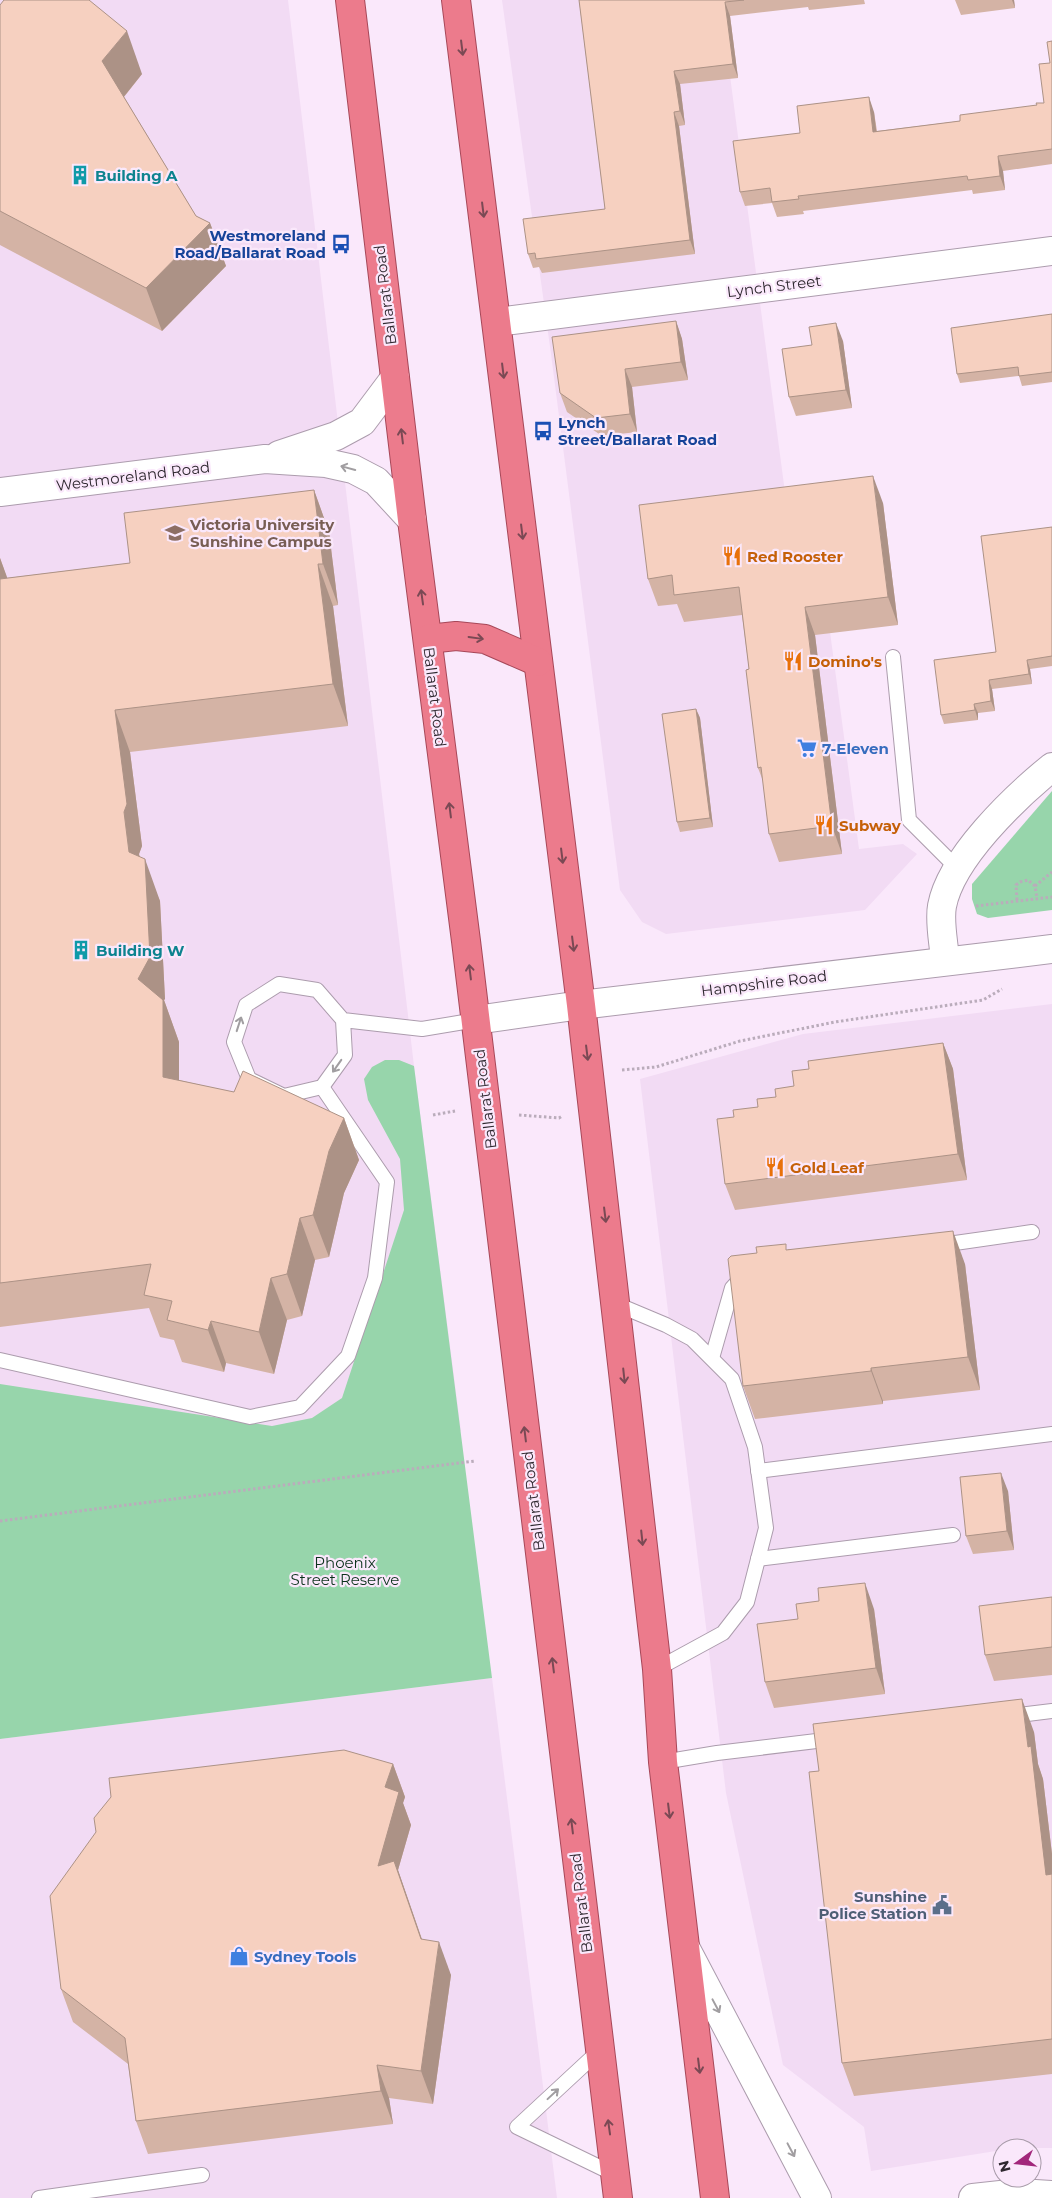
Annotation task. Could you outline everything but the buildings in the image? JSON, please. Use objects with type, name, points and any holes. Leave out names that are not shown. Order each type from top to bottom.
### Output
[{"type":"highway","name":"Ballarat Road","points":[[350,0],[412,520],[476,1020],[599,2051],[617,2186]]},
{"type":"highway","points":[[456,0],[581,1005],[657,1670],[663,1762],[715,2198]]},
{"type":"highway","points":[[428,639],[456,636],[485,639],[538,662]]},
{"type":"street","name":"Lynch Street","points":[[497,322],[1052,251]]},
{"type":"street","name":"Westmoreland Road","points":[[265,459],[336,436],[362,422],[395,378]]},
{"type":"street","name":"Westmoreland Road","points":[[0,492],[265,459],[326,463],[352,468],[376,481],[412,520]]},
{"type":"street","points":[[946,960],[941,909],[947,886],[957,868],[996,820],[1033,782],[1052,768]]},
{"type":"street","name":"Hampshire Road","points":[[476,1020],[581,1005],[1052,948]]},
{"type":"street","points":[[685,1948],[817,2198]]},
{"type":"street","points":[[973,2198],[1019,2194],[1052,2195]]},
{"type":"lane","points":[[893,657],[909,820],[957,868]]},
{"type":"lane","points":[[279,984],[317,990],[343,1020],[344,1055],[322,1087],[284,1096],[249,1079],[234,1042],[246,1005],[279,984]]},
{"type":"lane","points":[[343,1020],[422,1029],[476,1020]]},
{"type":"lane","points":[[0,1360],[250,1417],[300,1408],[348,1356],[375,1278],[387,1182],[322,1087]]},
{"type":"lane","points":[[924,1247],[1032,1232]]},
{"type":"lane","points":[[712,1358],[732,1288],[747,1272],[756,1271]]},
{"type":"lane","points":[[616,1304],[666,1325],[692,1339],[732,1379],[755,1447],[766,1528],[747,1602],[723,1633],[657,1670]]},
{"type":"lane","points":[[758,1471],[1052,1434]]},
{"type":"lane","points":[[758,1559],[953,1535]]},
{"type":"lane","points":[[993,1719],[1052,1711]]},
{"type":"lane","points":[[663,1762],[717,1753],[845,1737]]},
{"type":"lane","points":[[599,2051],[517,2127],[617,2186]]},
{"type":"lane","points":[[40,2198],[202,2175]]},
{"type":"path","points":[[1035,886],[1052,872]]},
{"type":"path","points":[[1017,900],[1015,888],[1020,882],[1028,880],[1035,886],[1037,898]]},
{"type":"path","points":[[941,909],[1052,896]]},
{"type":"path","points":[[433,1115],[452,1111],[559,1118],[619,1070],[656,1067],[740,1041],[835,1022],[983,1000],[1006,987]]},
{"type":"path","points":[[0,1521],[475,1461]]},
{"type":"shaded area","name":"Victoria University Sunshine Campus","points":[[0,0],[288,0],[414,1066],[461,1431],[0,1489]]},
{"type":"shaded area","points":[[502,0],[720,0],[786,500],[812,497],[859,849],[903,844],[917,854],[865,910],[666,934],[642,922],[620,890],[551,354]]},
{"type":"shaded area","points":[[1052,1004],[1052,2148],[1042,2148],[1042,2138],[992,2138],[992,2152],[871,2171],[864,2127],[783,2065],[726,1793],[640,1079],[803,1034]]},
{"type":"shaded area","points":[[492,1678],[557,2198],[0,2198],[0,1739]]},
{"type":"green space","points":[[1052,791],[1052,910],[988,918],[977,914],[972,899],[972,884]]},
{"type":"green space","name":"Phoenix Street Reserve","points":[[385,1060],[399,1060],[414,1066],[492,1678],[0,1739],[0,1384],[272,1426],[312,1418],[342,1398],[404,1210],[400,1159],[368,1100],[364,1079],[372,1067]]},
{"type":"place","name":"Building A","points":[[80,175]]},
{"type":"place","name":"Westmoreland Road/Ballarat Road","points":[[341,244]]},
{"type":"place","name":"Lynch Street/Ballarat Road","points":[[543,431]]},
{"type":"place","name":"Victoria University Sunshine Campus","points":[[175,533]]},
{"type":"place","name":"Red Rooster","points":[[732,556]]},
{"type":"place","name":"Domino's","points":[[793,661]]},
{"type":"place","name":"7-Eleven","points":[[807,748]]},
{"type":"place","name":"Subway","points":[[824,825]]},
{"type":"place","name":"Building W","points":[[81,950]]},
{"type":"place","name":"Gold Leaf","points":[[775,1167]]},
{"type":"place","name":"Sunshine Police Station","points":[[942,1905]]},
{"type":"place","name":"Sydney Tools","points":[[239,1956]]}]
